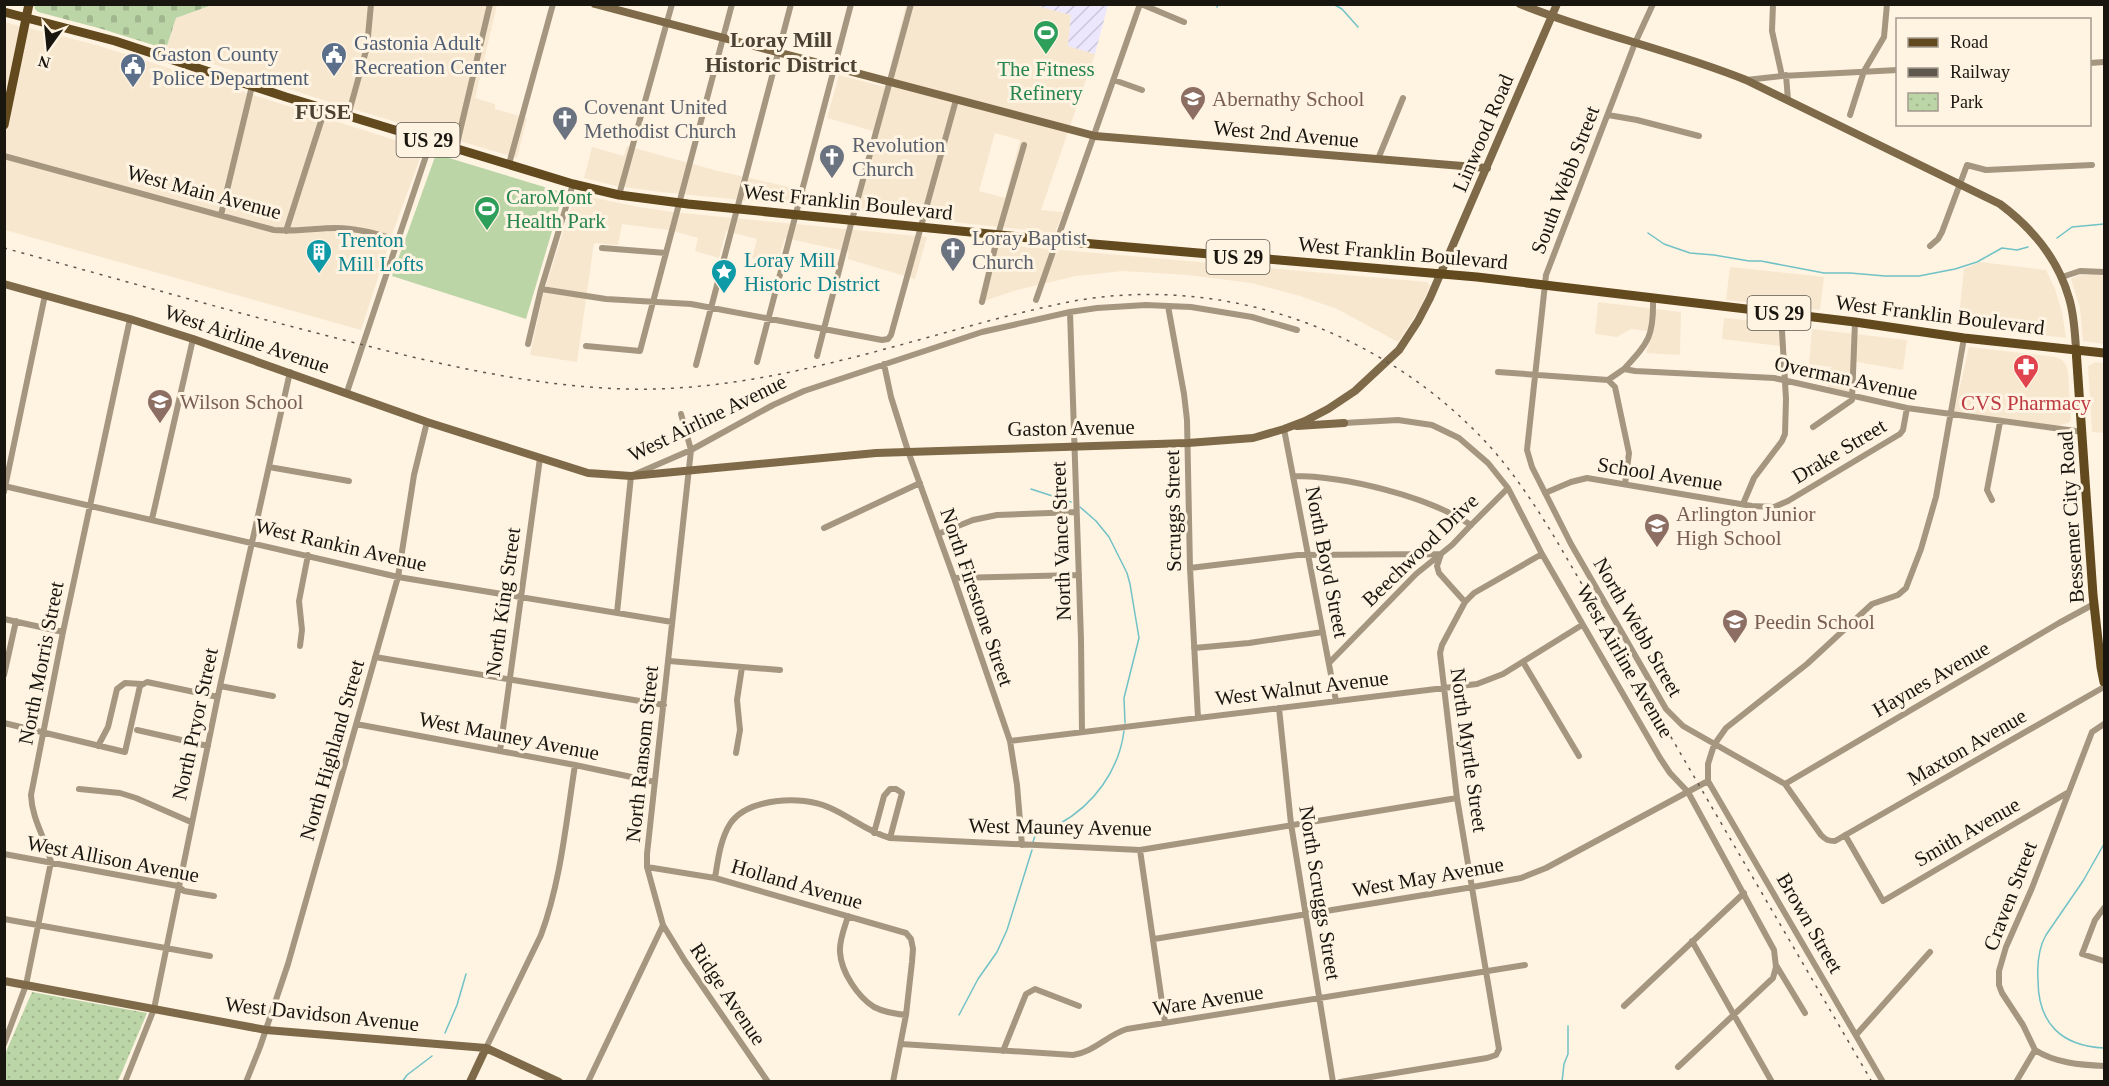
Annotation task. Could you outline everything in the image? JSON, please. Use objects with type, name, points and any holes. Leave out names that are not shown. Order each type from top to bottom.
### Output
[{"type":"main road","points":[[4,125],[29,4]]},
{"type":"main road","name":"West 2nd Avenue","points":[[595,4],[610,6],[1095,136],[1487,168]]},
{"type":"main road","points":[[1520,4],[1552,17],[1746,80],[2000,204],[2023,223],[2045,249],[2062,277],[2070,300],[2076,350]]},
{"type":"main road","name":"Linwood Road","points":[[1441,274],[1557,4]]},
{"type":"main road","name":"West Franklin Boulevard","points":[[4,12],[115,41],[325,109],[619,195],[1058,241],[1441,274],[2104,353]]},
{"type":"main road","name":"Gaston Avenue","points":[[631,477],[818,457],[908,451],[1188,443],[1253,438],[1288,428],[1320,413],[1372,377],[1405,342],[1426,308],[1441,274]]},
{"type":"main road","name":"West Airline Avenue","points":[[4,284],[194,339],[427,422],[588,473],[631,477]]},
{"type":"main road","name":"Bessemer City Road","points":[[2076,350],[2094,604],[2104,682]]},
{"type":"main road","points":[[1332,406],[1334,417],[1338,422],[1344,423]]},
{"type":"main road","points":[[1320,413],[1328,422],[1334,424]]},
{"type":"main road","points":[[1288,428],[1344,423]]},
{"type":"main road","name":"West Davidson Avenue","points":[[4,981],[266,1030],[486,1048],[559,1082]]},
{"type":"main road","points":[[470,1082],[486,1048]]},
{"type":"street","points":[[348,116],[368,46],[371,4]]},
{"type":"street","points":[[456,148],[489,4]]},
{"type":"street","points":[[509,164],[553,4]]},
{"type":"street","points":[[619,195],[672,4]]},
{"type":"street","points":[[586,346],[640,351],[732,4]]},
{"type":"street","points":[[696,365],[791,4]]},
{"type":"street","points":[[757,362],[851,4]]},
{"type":"street","points":[[818,356],[852,220],[911,4]]},
{"type":"street","points":[[1036,300],[1141,4],[1184,22]]},
{"type":"street","name":"South Webb Street","points":[[1535,374],[1548,271],[1635,44],[1653,4]]},
{"type":"street","points":[[1773,4],[1772,31],[1788,100]]},
{"type":"street","points":[[1850,115],[1864,71],[1884,37],[1887,4]]},
{"type":"street","points":[[1746,80],[1896,70]]},
{"type":"street","points":[[1114,80],[1142,90]]},
{"type":"street","points":[[221,215],[252,86]]},
{"type":"street","points":[[1378,159],[1403,98]]},
{"type":"street","points":[[541,288],[585,296],[711,307],[882,340],[888,339],[956,100]]},
{"type":"street","points":[[286,231],[325,109]]},
{"type":"street","points":[[1608,115],[1699,136]]},
{"type":"street","points":[[347,392],[431,141]]},
{"type":"street","points":[[982,302],[998,235],[1024,145]]},
{"type":"street","name":"West Main Avenue","points":[[4,156],[286,231],[338,228],[371,232],[397,240]]},
{"type":"street","points":[[1930,246],[1942,232],[1965,168],[1969,165],[1986,170],[2092,165]]},
{"type":"street","points":[[528,344],[541,288],[573,183]]},
{"type":"street","points":[[602,248],[666,253]]},
{"type":"street","points":[[2062,277],[2080,271],[2104,272]]},
{"type":"street","points":[[5,488],[45,295]]},
{"type":"street","points":[[1498,372],[1608,380],[1640,354],[1650,336],[1653,298]]},
{"type":"street","name":"West Airline Avenue","points":[[631,477],[691,450],[794,395],[982,332],[1070,312],[1097,308],[1168,306],[1225,311],[1297,330]]},
{"type":"street","name":"Scruggs Street","points":[[1168,306],[1184,394],[1188,443],[1190,568],[1198,717]]},
{"type":"street","name":"North Vance Street","points":[[1070,312],[1082,732]]},
{"type":"street","points":[[1743,504],[1754,478],[1785,434],[1782,314]]},
{"type":"street","name":"North Morris Street","points":[[4,1044],[26,985],[51,862],[46,843],[34,819],[32,803],[36,772],[63,632],[130,319]]},
{"type":"street","points":[[1813,427],[1852,400],[1855,322]]},
{"type":"street","points":[[1708,781],[1708,764],[1714,745],[1719,735],[1734,720],[1807,664],[1872,604],[1898,595],[1906,588],[1929,523],[1964,338]]},
{"type":"street","points":[[152,519],[194,339]]},
{"type":"street","name":"North Firestone Street","points":[[884,364],[891,397],[908,451],[1010,741],[1017,785],[1022,845]]},
{"type":"street","name":"Overman Avenue","points":[[1624,369],[1785,380],[1950,416],[2083,432]]},
{"type":"street","name":"North Pryor Street","points":[[125,1082],[154,1009],[220,686],[290,372]]},
{"type":"street","name":"North Webb Street","points":[[1535,374],[1527,450],[1532,467],[1571,544],[1666,709],[1683,726],[1785,784],[1826,841],[1835,841],[1845,835]]},
{"type":"street","points":[[1608,380],[1615,387],[1629,453],[1625,484]]},
{"type":"street","name":"Drake Street","points":[[1771,507],[1788,501],[1900,434],[1903,430],[1906,408]]},
{"type":"street","name":"North Ransom Street","points":[[663,925],[647,867],[691,450],[681,414]]},
{"type":"street","name":"West Airline Avenue","points":[[1344,423],[1398,420],[1432,425],[1459,438],[1500,477],[1582,625],[1670,773],[1688,792],[1774,950],[1776,965],[1804,1012]]},
{"type":"street","name":"North Highland Street","points":[[246,1082],[288,964],[398,577],[414,475],[427,422]]},
{"type":"street","points":[[1992,500],[1987,490],[2000,422]]},
{"type":"street","name":"North Boyd Street","points":[[1288,428],[1293,476],[1336,701]]},
{"type":"street","name":"North King Street","points":[[500,751],[540,458]]},
{"type":"street","points":[[269,467],[350,481]]},
{"type":"street","points":[[1293,476],[1316,477],[1385,490],[1444,509],[1471,525]]},
{"type":"street","points":[[617,613],[631,477]]},
{"type":"street","name":"School Avenue","points":[[1545,493],[1587,478],[1771,507]]},
{"type":"street","points":[[824,528],[920,483]]},
{"type":"street","name":"West Rankin Avenue","points":[[5,488],[251,541],[398,577],[672,622]]},
{"type":"street","name":"Beechwood Drive","points":[[1330,662],[1416,574],[1463,535],[1508,489]]},
{"type":"street","points":[[938,534],[973,520],[997,515],[1076,512]]},
{"type":"street","points":[[1190,568],[1309,555],[1441,554],[1437,566],[1439,573],[1465,602],[1486,585],[1542,554]]},
{"type":"street","points":[[300,646],[302,630],[299,602],[308,555]]},
{"type":"street","points":[[954,578],[1079,575]]},
{"type":"street","name":"North Myrtle Street","points":[[1340,1082],[1487,1058],[1496,1055],[1499,1049],[1457,798],[1440,661],[1442,645],[1465,602]]},
{"type":"street","name":"Haynes Avenue","points":[[1785,784],[2094,604]]},
{"type":"street","points":[[4,619],[63,632]]},
{"type":"street","points":[[4,675],[16,621]]},
{"type":"street","name":"West Walnut Avenue","points":[[1010,741],[1486,682],[1582,625]]},
{"type":"street","points":[[1194,648],[1323,632]]},
{"type":"street","points":[[375,657],[664,705]]},
{"type":"street","points":[[669,661],[780,670]]},
{"type":"street","points":[[1523,662],[1579,756]]},
{"type":"street","points":[[736,753],[740,730],[737,700],[742,667]]},
{"type":"street","points":[[98,746],[108,727],[117,690],[125,683],[145,683],[218,697]]},
{"type":"street","points":[[4,723],[124,752],[140,686],[145,683]]},
{"type":"street","points":[[220,686],[273,696]]},
{"type":"street","name":"Maxton Avenue","points":[[1845,835],[2104,687]]},
{"type":"street","name":"North Scruggs Street","points":[[1279,708],[1291,824],[1333,1082]]},
{"type":"street","name":"West Mauney Avenue","points":[[356,724],[655,782]]},
{"type":"street","name":"Craven Street","points":[[2035,1050],[2023,1025],[2002,993],[1999,985],[1999,971],[2006,947],[2032,888],[2092,732],[2104,724]]},
{"type":"street","points":[[136,730],[208,746]]},
{"type":"street","points":[[486,1048],[548,916],[555,890],[576,765]]},
{"type":"street","name":"West May Avenue","points":[[1154,939],[1473,888],[1521,878],[1546,868],[1708,781]]},
{"type":"street","name":"Brown Street","points":[[1708,781],[1883,1082]]},
{"type":"street","points":[[79,789],[136,798],[191,822]]},
{"type":"street","points":[[874,833],[884,796],[890,789],[896,789],[902,793],[890,838]]},
{"type":"street","name":"Smith Avenue","points":[[1845,835],[1882,901],[2068,792]]},
{"type":"street","name":"West Mauney Avenue","points":[[715,878],[723,841],[729,826],[740,813],[756,806],[781,801],[814,802],[845,815],[874,833],[890,838],[1140,850],[1457,798]]},
{"type":"street","points":[[1140,850],[1165,1023]]},
{"type":"street","name":"West Allison Avenue","points":[[4,854],[178,886],[184,891],[214,896]]},
{"type":"street","name":"Holland Avenue","points":[[647,867],[715,878],[906,933],[911,939],[913,949],[906,1015]]},
{"type":"street","points":[[1624,1006],[1744,893]]},
{"type":"street","points":[[2104,908],[2095,920],[2082,954],[2104,961]]},
{"type":"street","points":[[848,916],[840,952],[845,971],[858,991],[874,1006],[892,1013],[906,1015],[893,1082]]},
{"type":"street","points":[[4,919],[210,956]]},
{"type":"street","points":[[588,1082],[663,925]]},
{"type":"street","name":"Ridge Avenue","points":[[663,925],[768,1082]]},
{"type":"street","points":[[1692,941],[1772,1082]]},
{"type":"street","points":[[1856,1035],[1930,952]]},
{"type":"street","name":"Ware Avenue","points":[[901,1044],[1073,1055],[1091,1050],[1118,1032],[1525,965]]},
{"type":"street","points":[[1678,1067],[1773,978],[1776,965]]},
{"type":"street","points":[[1003,1051],[1026,994],[1035,989],[1079,1006]]},
{"type":"street","points":[[2016,1082],[2035,1050],[2042,1055],[2070,1063],[2104,1066]]},
{"type":"shaded area","points":[[212,5],[497,5],[475,98],[495,104],[495,109],[527,118],[517,158],[326,101],[166,49],[176,18]]},
{"type":"shaded area","points":[[906,5],[1034,5],[1071,15],[1068,46],[1095,54],[1041,210],[1063,212],[1055,233],[851,211],[873,131],[827,118],[839,75],[885,87]],"holes":[[[995,133],[1020,140],[1005,198],[979,191]]]},
{"type":"shaded area","points":[[1034,5],[1108,5],[1095,54],[1068,46],[1071,15]]},
{"type":"shaded area","points":[[4,22],[93,44],[420,148],[422,153],[361,330],[5,230]]},
{"type":"shaded area","points":[[627,146],[718,171],[807,191],[803,206],[661,192],[616,186],[584,178],[592,147],[624,156]]},
{"type":"shaded area","points":[[575,194],[672,212],[927,237],[915,279],[848,259],[849,252],[785,238],[777,264],[752,258],[757,239],[726,231],[719,258],[695,251],[698,238],[669,230],[622,224],[618,245],[594,243],[577,362],[530,355],[543,295]]},
{"type":"shaded area","points":[[993,244],[1427,282],[1430,286],[1419,310],[1398,342],[1337,309],[1300,296],[1251,283],[1188,275],[1123,271],[1076,276],[1017,290],[978,303]]},
{"type":"shaded area","points":[[1980,262],[2046,270],[2062,312],[2066,338],[1958,326],[1964,269]]},
{"type":"shaded area","points":[[1730,267],[1824,277],[1820,310],[1726,300]]},
{"type":"shaded area","points":[[2092,274],[2104,276],[2104,344],[2083,341],[2080,308],[2071,279]]},
{"type":"shaded area","points":[[1598,302],[1681,312],[1680,355],[1646,353],[1653,332],[1631,329],[1617,337],[1595,334]]},
{"type":"shaded area","points":[[1724,318],[1779,323],[1781,346],[1722,339]]},
{"type":"shaded area","points":[[1812,329],[1907,340],[1903,370],[1852,361],[1850,392],[1828,388],[1831,367],[1809,364]]},
{"type":"shaded area","points":[[1969,347],[2056,357],[2062,360],[2068,372],[2071,420],[2057,426],[1954,412]]},
{"type":"shaded area","points":[[2095,362],[2104,363],[2104,433],[2092,432],[2088,366]]},
{"type":"green space","points":[[34,4],[212,5],[176,18],[166,49],[38,12]]},
{"type":"green space","name":"CaroMont Health Park","points":[[436,154],[563,194],[526,319],[392,276]]},
{"type":"green space","points":[[32,992],[147,1013],[118,1081],[5,1081],[5,1054]]},
{"type":"waterway","points":[[1333,4],[1342,9],[1358,27]]},
{"type":"waterway","points":[[2057,238],[2072,227],[2104,224]]},
{"type":"waterway","points":[[1648,233],[1664,244],[1690,253],[1761,261],[1824,273],[1885,276],[1919,276],[1955,269],[1977,262],[2002,248],[2017,250],[2028,247]]},
{"type":"waterway","points":[[1031,489],[1071,502]]},
{"type":"waterway","points":[[1080,507],[1109,537],[1130,584],[1139,638],[1124,698],[1125,723]]},
{"type":"waterway","points":[[1033,842],[1036,832],[1059,824],[1094,797],[1117,759],[1124,731]]},
{"type":"waterway","points":[[2104,844],[2083,881],[2043,940],[2038,968],[2042,1008],[2055,1029],[2076,1043],[2104,1048]]},
{"type":"waterway","points":[[959,1015],[978,979],[997,952],[1007,930],[1032,850]]},
{"type":"waterway","points":[[445,1033],[457,1005],[466,974]]},
{"type":"waterway","points":[[1562,1082],[1564,1064],[1568,1054],[1568,1026]]},
{"type":"waterway","points":[[402,1082],[407,1075],[432,1056]]},
{"type":"railway","points":[[4,248],[407,356],[515,378],[588,387],[681,388],[736,382],[844,360],[1059,304],[1114,296],[1170,295],[1225,301],[1279,314],[1331,333],[1381,358],[1427,389],[1469,425],[1516,478],[1555,538],[1872,1082]]},
{"type":"place","name":"The Fitness Refinery","points":[[1046,56]]},
{"type":"place","name":"Gastonia Adult Recreation Center","points":[[334,78]]},
{"type":"place","name":"Gaston County Police Department","points":[[133,89]]},
{"type":"place","name":"Abernathy School","points":[[1193,122]]},
{"type":"place","name":"Covenant United Methodist Church","points":[[565,142]]},
{"type":"place","name":"Revolution Church","points":[[832,180]]},
{"type":"place","name":"CaroMont Health Park","points":[[487,232]]},
{"type":"place","name":"Loray Baptist Church","points":[[953,273]]},
{"type":"place","name":"Trenton Mill Lofts","points":[[319,275]]},
{"type":"place","name":"Loray Mill Historic District","points":[[724,295]]},
{"type":"place","name":"CVS Pharmacy","points":[[2026,390]]},
{"type":"place","name":"Wilson School","points":[[160,425]]},
{"type":"place","name":"Arlington Junior High School","points":[[1657,549]]},
{"type":"place","name":"Peedin School","points":[[1735,645]]},
{"type":"district","name":"Loray Mill Historic District","points":[[781,52]]},
{"type":"district","name":"FUSE","points":[[323,111]]}]
